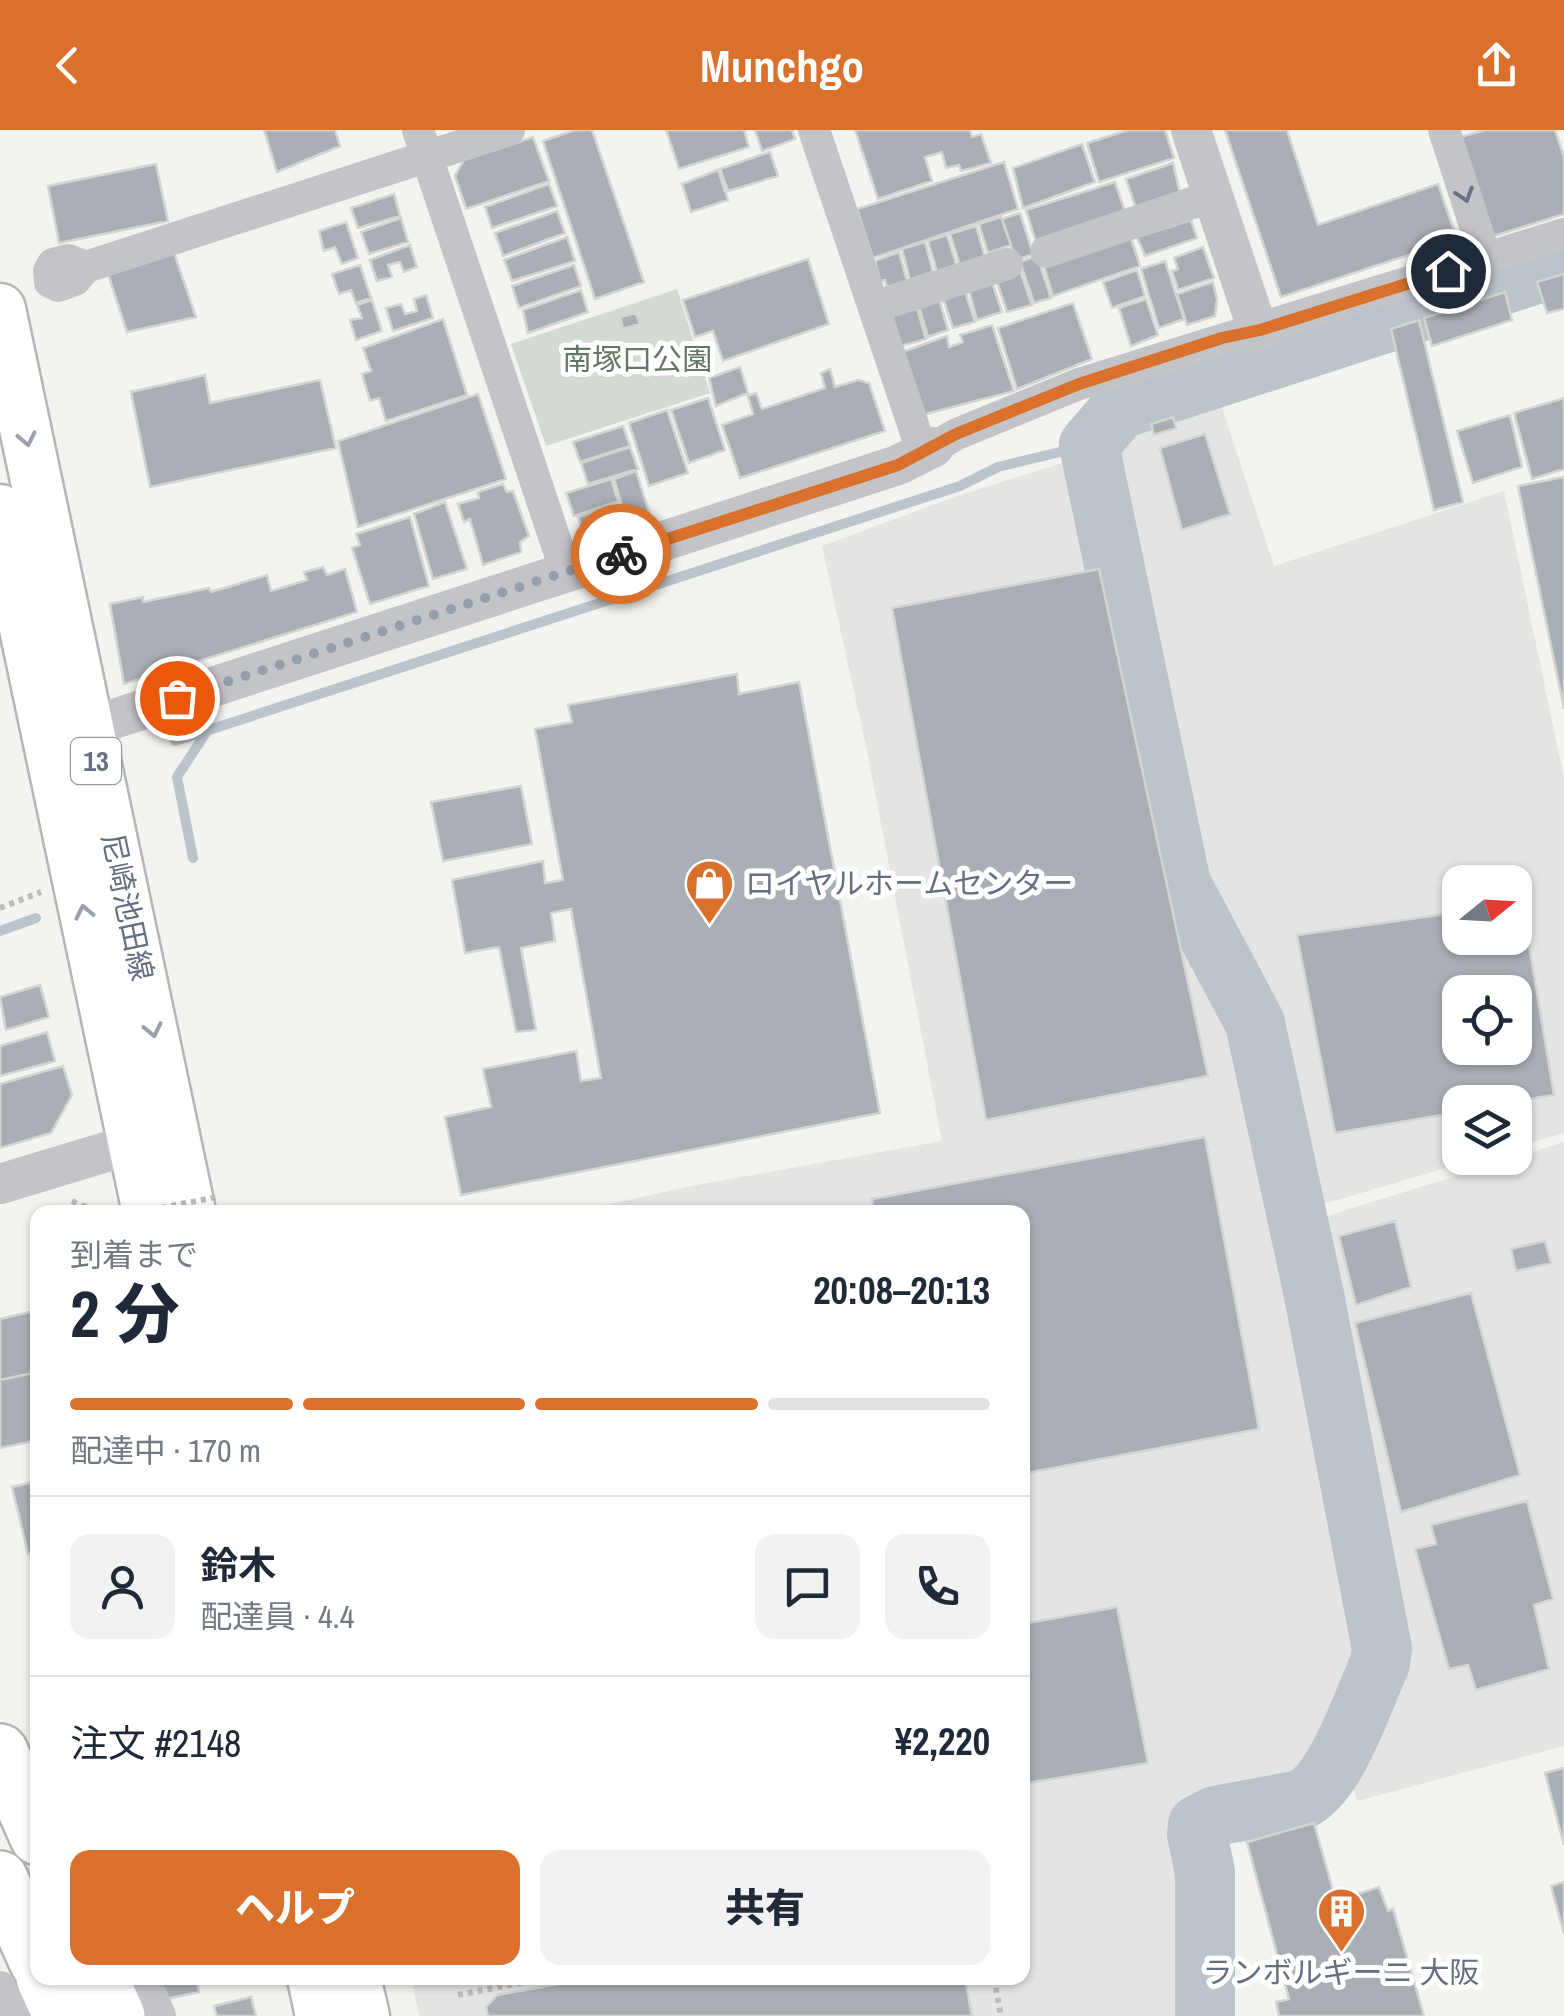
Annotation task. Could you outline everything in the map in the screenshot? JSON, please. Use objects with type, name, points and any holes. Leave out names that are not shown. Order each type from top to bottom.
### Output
[{"type":"highway","points":[[0,1878],[30,1945]]},
{"type":"highway","points":[[47,1985],[61,2016]]},
{"type":"highway","points":[[103,1985],[117,2016]]},
{"type":"main road","name":"尼崎池田線","points":[[0,309],[68,734],[154,1138],[146,1205]]},
{"type":"main road","name":"尼崎池田線","points":[[0,510],[68,734]]},
{"type":"main road","name":"尼崎池田線","points":[[154,1138],[203,1205]]},
{"type":"main road","points":[[315,1985],[322,2016]]},
{"type":"main road","points":[[357,1985],[364,2016]]},
{"type":"street","points":[[86,266],[423,143],[509,130]]},
{"type":"street","points":[[814,130],[874,308],[928,451]]},
{"type":"street","points":[[1191,130],[1258,331]]},
{"type":"street","points":[[1444,130],[1486,259]]},
{"type":"street","points":[[423,143],[566,572]]},
{"type":"street","points":[[1046,252],[1213,196]]},
{"type":"street","points":[[68,734],[928,451],[956,434],[1079,384],[1564,234]]},
{"type":"street","points":[[874,308],[1007,264]]},
{"type":"street","points":[[0,1184],[154,1138]]},
{"type":"street","points":[[0,1854],[30,1847]]},
{"type":"street","points":[[147,1985],[160,2016]]},
{"type":"street","points":[[0,1987],[13,2016]]},
{"type":"path","points":[[458,1994],[508,1985]]},
{"type":"path","points":[[995,1985],[1001,2016]]},
{"type":"shaded area","points":[[1215,386],[1274,566],[1504,491],[1564,778],[1564,1133],[1532,1142],[1532,1085],[1442,1085],[1442,1169],[1293,1213],[1376,1655],[1330,1763],[1306,1793],[1205,1814],[1191,1823],[1200,1874],[1195,2016],[419,2016],[412,1985],[1030,1985],[1030,1205],[606,1205],[942,1141],[867,751],[822,546],[954,497],[1109,448],[1114,429],[1125,413]]},
{"type":"shaded area","points":[[1564,1142],[1564,1746],[1357,1801],[1345,1755],[1385,1677],[1386,1625],[1308,1222],[1458,1175],[1532,1175],[1532,1152]]},
{"type":"green space","name":"南塚口公園","points":[[677,289],[710,393],[546,446],[511,344]]},
{"type":"building","points":[[264,130],[335,130],[340,146],[277,172]]},
{"type":"building","points":[[575,130],[592,130],[644,282],[595,299],[543,141]]},
{"type":"building","points":[[666,130],[744,130],[749,147],[679,169]]},
{"type":"building","points":[[755,130],[792,130],[795,139],[762,151]]},
{"type":"building","points":[[855,130],[970,130],[972,137],[981,134],[991,163],[961,171],[959,165],[946,168],[942,152],[925,157],[932,181],[878,199]]},
{"type":"building","points":[[1128,130],[1165,130],[1174,158],[1099,182],[1087,143]]},
{"type":"building","points":[[1225,130],[1287,130],[1318,225],[1438,184],[1457,239],[1281,297]]},
{"type":"building","points":[[1485,130],[1555,130],[1564,157],[1564,214],[1491,237],[1460,137]]},
{"type":"building","points":[[533,137],[549,181],[466,209],[455,176],[464,160]]},
{"type":"building","points":[[1082,144],[1095,182],[1023,208],[1013,168]]},
{"type":"building","points":[[770,152],[778,176],[728,191],[720,169]]},
{"type":"building","points":[[1004,162],[1018,209],[873,258],[857,209]]},
{"type":"building","points":[[1173,163],[1180,194],[1136,209],[1126,179]]},
{"type":"building","points":[[156,164],[168,221],[59,243],[48,186]]},
{"type":"building","points":[[718,170],[728,200],[691,212],[682,184]]},
{"type":"building","points":[[1115,182],[1126,214],[1036,242],[1026,210]]},
{"type":"building","points":[[549,184],[557,206],[492,228],[485,207]]},
{"type":"building","points":[[394,194],[400,216],[358,228],[351,208]]},
{"type":"building","points":[[557,211],[565,233],[503,256],[495,233]]},
{"type":"building","points":[[1020,213],[1033,254],[1016,260],[1002,219]]},
{"type":"building","points":[[1001,217],[1011,245],[988,253],[979,224]]},
{"type":"building","points":[[401,218],[408,242],[369,254],[361,232]]},
{"type":"building","points":[[1191,220],[1197,238],[1145,256],[1137,237]]},
{"type":"building","points":[[346,222],[358,258],[342,264],[335,247],[324,251],[319,231]]},
{"type":"building","points":[[976,226],[985,257],[960,265],[950,234]]},
{"type":"building","points":[[947,235],[957,267],[937,272],[928,241]]},
{"type":"building","points":[[1130,235],[1140,266],[1053,296],[1043,263]]},
{"type":"building","points":[[567,237],[575,261],[512,281],[504,260]]},
{"type":"building","points":[[925,242],[933,272],[910,280],[902,249]]},
{"type":"building","points":[[410,245],[417,267],[404,272],[400,262],[388,265],[392,277],[377,281],[370,260]]},
{"type":"building","points":[[1203,247],[1214,278],[1178,290],[1172,271],[1178,269],[1174,258]]},
{"type":"building","points":[[173,250],[196,317],[127,332],[107,271]]},
{"type":"building","points":[[899,252],[907,281],[887,287],[885,280],[880,281],[875,261]]},
{"type":"building","points":[[1037,256],[1051,298],[1034,303],[1020,262]]},
{"type":"building","points":[[808,259],[829,324],[723,361],[713,331],[695,337],[683,300]]},
{"type":"building","points":[[1165,261],[1184,319],[1159,328],[1141,269]]},
{"type":"building","points":[[360,265],[371,298],[356,303],[351,290],[339,294],[332,274]]},
{"type":"building","points":[[574,265],[581,286],[519,308],[512,286]]},
{"type":"building","points":[[1137,270],[1145,296],[1112,308],[1103,282]]},
{"type":"building","points":[[1020,271],[1032,305],[1007,312],[996,279]]},
{"type":"building","points":[[1564,274],[1564,309],[1547,313],[1537,282]]},
{"type":"building","points":[[992,282],[1002,312],[977,320],[969,290]]},
{"type":"building","points":[[1213,282],[1215,316],[1187,325],[1177,294]]},
{"type":"building","points":[[581,290],[588,312],[528,333],[523,310]]},
{"type":"building","points":[[965,291],[975,322],[953,328],[943,298]]},
{"type":"building","points":[[1505,292],[1512,320],[1432,346],[1424,318]]},
{"type":"building","points":[[426,295],[433,318],[393,331],[386,308],[401,304],[405,314],[417,311],[414,299]]},
{"type":"building","points":[[939,299],[948,330],[928,337],[919,306]]},
{"type":"building","points":[[1146,299],[1158,335],[1131,346],[1119,308]]},
{"type":"building","points":[[372,300],[382,331],[356,340],[350,320],[362,318],[357,305]]},
{"type":"building","points":[[1073,303],[1092,359],[1017,389],[998,328]]},
{"type":"building","points":[[917,308],[926,339],[901,346],[892,316]]},
{"type":"building","points":[[636,313],[640,324],[623,329],[620,317]]},
{"type":"building","points":[[443,319],[467,395],[386,421],[379,398],[370,401],[362,374],[371,371],[363,348]]},
{"type":"building","points":[[1419,320],[1463,502],[1434,510],[1391,329]]},
{"type":"building","points":[[992,325],[1014,391],[922,415],[902,352],[947,336],[949,347],[963,342],[960,335]]},
{"type":"building","points":[[740,367],[748,393],[716,406],[709,378]]},
{"type":"building","points":[[830,369],[835,387],[858,380],[869,383],[885,431],[740,478],[722,425],[753,414],[748,396],[756,393],[762,409],[825,388],[821,373]]},
{"type":"building","points":[[205,375],[210,403],[320,380],[336,448],[150,487],[131,392]]},
{"type":"building","points":[[478,394],[506,479],[358,527],[338,441]]},
{"type":"building","points":[[708,398],[725,450],[689,463],[671,410]]},
{"type":"building","points":[[1564,398],[1564,469],[1532,479],[1514,413]]},
{"type":"building","points":[[667,410],[688,473],[649,486],[629,423]]},
{"type":"building","points":[[1510,415],[1522,467],[1473,483],[1457,431]]},
{"type":"building","points":[[1173,417],[1176,428],[1154,435],[1151,424]]},
{"type":"building","points":[[623,426],[630,446],[580,462],[573,442]]},
{"type":"building","points":[[1205,434],[1230,514],[1182,530],[1160,448]]},
{"type":"building","points":[[630,447],[638,469],[588,484],[581,463]]},
{"type":"building","points":[[636,471],[651,518],[628,525],[614,479]]},
{"type":"building","points":[[1564,477],[1564,709],[1518,486]]},
{"type":"building","points":[[611,479],[618,501],[574,516],[566,493]]},
{"type":"building","points":[[503,484],[507,492],[513,491],[529,536],[520,542],[521,552],[483,565],[470,519],[464,522],[458,504],[479,498],[478,492]]},
{"type":"building","points":[[445,502],[467,569],[433,579],[414,514]]},
{"type":"building","points":[[618,504],[626,526],[586,539],[578,517]]},
{"type":"building","points":[[410,517],[429,586],[370,604],[352,548],[360,545],[356,534]]},
{"type":"building","points":[[323,567],[327,575],[345,569],[357,612],[124,684],[110,604],[143,597],[143,602],[209,588],[211,592],[267,575],[271,591],[307,580],[304,572]]},
{"type":"building","points":[[1099,569],[1208,1076],[986,1120],[892,608]]},
{"type":"building","name":"ロイヤルホームセンター","points":[[737,674],[739,694],[799,682],[880,1113],[461,1195],[445,1117],[491,1107],[483,1069],[576,1051],[581,1081],[601,1078],[571,909],[551,913],[555,941],[521,948],[536,1030],[516,1032],[499,947],[465,953],[452,880],[543,861],[545,883],[563,880],[535,729],[572,722],[568,705]]},
{"type":"building","points":[[521,786],[532,844],[443,861],[431,802]]},
{"type":"building","points":[[1442,915],[1442,955],[1531,955],[1554,1095],[1532,1099],[1532,1085],[1442,1085],[1442,1115],[1335,1133],[1297,935]]},
{"type":"building","points":[[40,985],[49,1017],[6,1030],[0,997]]},
{"type":"building","points":[[47,1032],[55,1061],[0,1076],[0,1046]]},
{"type":"building","points":[[63,1066],[72,1095],[51,1133],[0,1148],[0,1084]]},
{"type":"building","points":[[1205,1137],[1259,1429],[1030,1472],[1030,1205],[873,1205],[872,1199]]},
{"type":"building","points":[[1395,1221],[1411,1287],[1356,1305],[1339,1236]]},
{"type":"building","points":[[1545,1241],[1551,1263],[1516,1271],[1511,1249]]},
{"type":"building","points":[[1471,1293],[1520,1475],[1401,1512],[1355,1323]]},
{"type":"building","points":[[30,1312],[30,1374],[0,1380],[0,1319]]},
{"type":"building","points":[[30,1374],[30,1442],[0,1448],[0,1380]]},
{"type":"building","points":[[30,1483],[28,1554],[12,1487]]},
{"type":"building","points":[[1527,1501],[1553,1599],[1534,1605],[1549,1669],[1476,1690],[1468,1665],[1449,1669],[1415,1549],[1436,1544],[1431,1525]]},
{"type":"building","points":[[1117,1607],[1148,1763],[1030,1783],[1030,1623]]},
{"type":"building","points":[[1564,1768],[1564,1845],[1545,1773]]},
{"type":"building","name":"ランボルギーニ 大阪","points":[[1314,1823],[1336,1901],[1379,1887],[1388,1911],[1393,1909],[1424,2016],[1279,2016],[1276,2002],[1289,1999],[1247,1842]]},
{"type":"building","points":[[1564,1882],[1564,1934],[1551,1886]]},
{"type":"building","points":[[159,1985],[198,1985],[199,1992],[162,2000]]},
{"type":"building","points":[[553,1985],[966,1985],[972,2016],[488,2016],[486,2007],[497,1995]]},
{"type":"building","points":[[251,1997],[256,2016],[217,2016],[214,2006]]},
{"type":"waterway","points":[[1205,2016],[1205,1872],[1198,1825],[1215,1816],[1301,1800],[1314,1791],[1348,1739],[1380,1663],[1382,1649],[1314,1295],[1255,1023],[1181,884],[1089,445],[1120,409],[1564,265]]},
{"type":"waterway","points":[[175,741],[960,486],[998,467],[1089,445]]},
{"type":"waterway","points":[[193,858],[177,777],[207,731]]},
{"type":"waterway","points":[[0,931],[36,918]]},
{"type":"way so far","points":[[177,698],[621,554]]},
{"type":"place","name":"ロイヤルホームセンター","points":[[710,926]]},
{"type":"place","name":"ランボルギーニ 大阪","points":[[1341,1954]]},
{"type":"route","points":[[621,554],[898,465],[956,434],[1079,384],[1448,271]]}]
